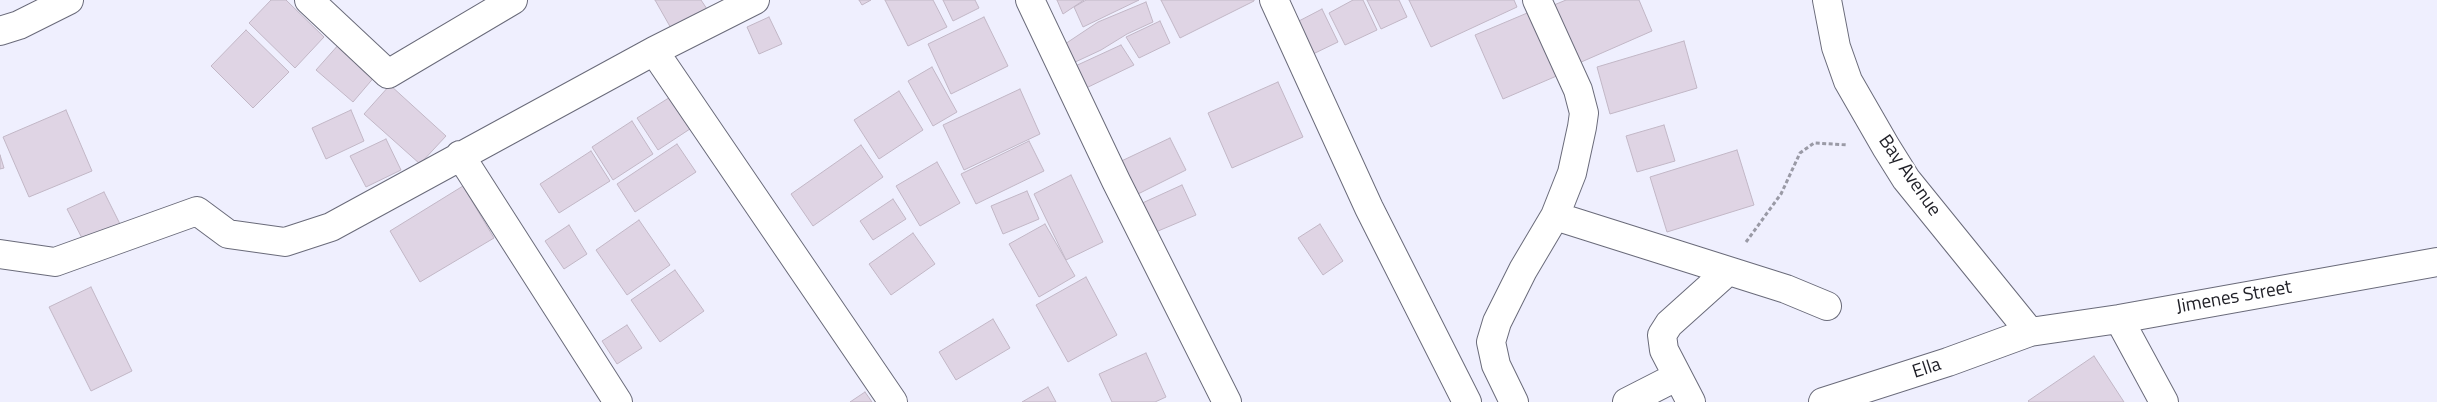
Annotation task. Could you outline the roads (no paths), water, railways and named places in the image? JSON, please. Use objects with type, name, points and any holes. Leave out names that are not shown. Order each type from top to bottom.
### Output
[{"type":"street","points":[[0,31],[19,25],[69,0]]},
{"type":"street","points":[[309,0],[388,74],[504,2]]},
{"type":"street","points":[[0,254],[55,262],[197,211],[228,234],[284,242],[331,227],[460,155],[654,51],[755,0]]},
{"type":"street","points":[[1030,0],[1116,181],[1227,402]]},
{"type":"street","points":[[1274,0],[1368,208],[1467,402]]},
{"type":"street","points":[[1514,402],[1496,365],[1491,342],[1497,322],[1523,270],[1556,216],[1572,173],[1584,113],[1578,90],[1537,0]]},
{"type":"street","name":"Bay Avenue","points":[[1827,0],[1836,46],[1848,81],[1886,147],[1906,179],[2030,332]]},
{"type":"street","points":[[654,51],[893,402]]},
{"type":"street","points":[[460,155],[618,402]]},
{"type":"street","points":[[1556,216],[1786,289],[1826,306]]},
{"type":"street","name":"Jimenes Street","points":[[2030,332],[2119,319],[2437,262]]},
{"type":"street","points":[[1690,402],[1664,350],[1662,335],[1669,324],[1728,271]]},
{"type":"street","points":[[2119,319],[2164,402]]},
{"type":"street","name":"Ella","points":[[1823,402],[1948,362],[2030,332]]},
{"type":"street","points":[[1627,402],[1676,377]]}]
